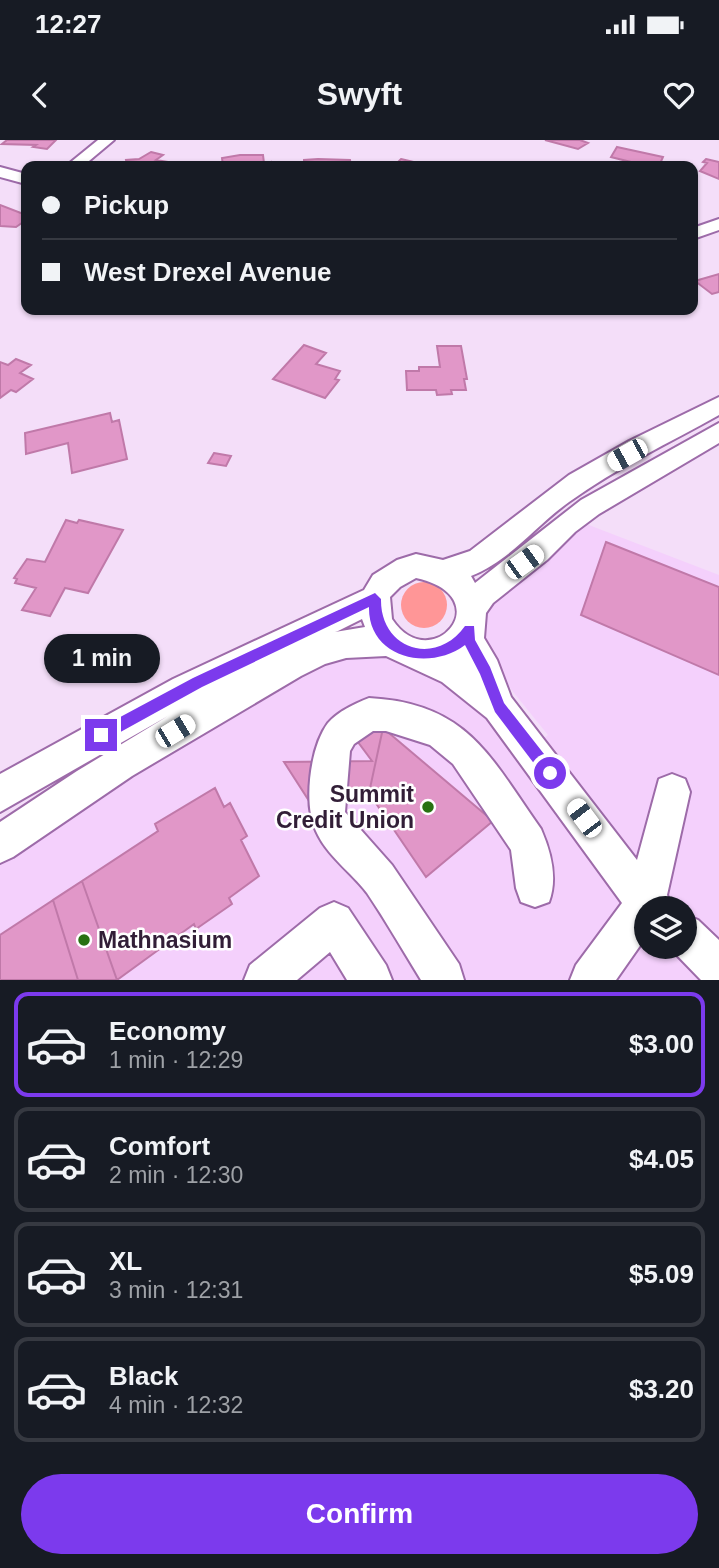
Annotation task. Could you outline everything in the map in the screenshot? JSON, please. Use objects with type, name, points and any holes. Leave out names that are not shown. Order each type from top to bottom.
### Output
[{"type":"street","points":[[80,161],[107,140]]},
{"type":"street","points":[[0,172],[21,178]]},
{"type":"street","points":[[698,231],[719,224]]},
{"type":"street","points":[[0,794],[77,748],[198,683],[375,599],[390,576],[402,569],[416,566],[445,571],[466,568],[486,557],[567,489],[719,405]]},
{"type":"street","points":[[421,654],[436,654],[462,641],[483,594],[537,552],[566,524],[590,507],[719,432]]},
{"type":"street","points":[[445,571],[458,580],[468,593],[471,618],[469,640],[486,671],[499,707]]},
{"type":"street","points":[[375,599],[375,614],[380,629],[391,642],[453,671],[499,707],[641,896]]},
{"type":"street","points":[[0,844],[69,795],[196,718],[309,655],[337,645],[364,640],[391,642]]},
{"type":"street","points":[[444,979],[379,877],[349,847],[330,822],[326,809],[333,747],[342,732],[369,714],[387,715],[425,725],[454,741],[465,752],[528,842],[535,888]]},
{"type":"street","points":[[651,896],[672,792]]},
{"type":"street","points":[[265,980],[334,922],[371,980]]},
{"type":"street","points":[[591,980],[634,925]]},
{"type":"street","points":[[697,947],[719,969]]},
{"type":"shaded area","points":[[581,522],[719,575],[719,980],[0,980],[0,861],[68,812],[318,666],[365,650],[425,664],[479,709],[517,758],[548,735],[498,673],[480,634],[487,606]]},
{"type":"shaded area","points":[[424,582],[433,583],[440,589],[446,596],[446,614],[440,621],[433,627],[424,628],[415,627],[408,621],[402,614],[401,605],[402,596],[408,589],[415,583]]},
{"type":"building","points":[[7,140],[56,140],[47,149],[33,147],[36,145],[2,144]]},
{"type":"building","points":[[545,140],[580,140],[588,143],[578,149]]},
{"type":"building","points":[[617,147],[663,157],[661,161],[627,161],[611,157]]},
{"type":"building","points":[[151,152],[163,155],[156,160],[162,161],[126,160],[139,159]]},
{"type":"building","points":[[263,155],[264,161],[222,161],[222,158]]},
{"type":"building","points":[[318,159],[350,161],[304,161]]},
{"type":"building","points":[[706,159],[719,162],[719,179],[700,171],[707,163],[703,162]]},
{"type":"building","points":[[0,205],[21,213],[21,224],[16,227],[0,226]]},
{"type":"building","points":[[719,274],[719,292],[712,294],[698,283],[698,280]]},
{"type":"building","points":[[304,345],[326,353],[316,364],[340,371],[335,379],[339,380],[325,398],[273,379]]},
{"type":"building","points":[[437,346],[461,346],[467,379],[464,379],[466,390],[451,390],[452,394],[437,395],[436,390],[407,390],[406,371],[419,371],[419,367],[440,367]]},
{"type":"building","points":[[16,359],[31,365],[20,373],[33,379],[16,392],[11,390],[0,398],[0,362],[8,365]]},
{"type":"building","points":[[110,413],[112,422],[119,420],[127,459],[72,473],[68,443],[26,454],[25,433]]},
{"type":"building","points":[[214,453],[231,456],[226,466],[208,463]]},
{"type":"building","points":[[66,520],[77,523],[79,520],[123,530],[88,593],[65,588],[50,616],[22,610],[36,588],[15,583],[17,579],[14,578],[27,559],[45,562]]},
{"type":"building","points":[[606,542],[719,587],[719,675],[581,615]]},
{"type":"building","points":[[368,715],[383,728],[369,793],[313,807],[284,762],[372,761],[358,742]]},
{"type":"building","name":"Summit Credit Union","points":[[383,728],[493,821],[426,877],[369,793]]},
{"type":"building","points":[[215,788],[224,807],[230,803],[247,836],[241,840],[259,876],[229,898],[232,904],[196,929],[194,924],[117,980],[0,980],[0,935],[158,831],[155,824]]},
{"type":"building","name":"Mathnasium","points":[[82,881],[117,980],[78,980],[53,900]]},
{"type":"place","name":"Summit Credit Union","points":[[428,807]]},
{"type":"place","name":"Mathnasium","points":[[84,940]]},
{"type":"route","points":[[101,735],[198,683],[375,599],[375,614],[380,629],[391,642],[405,650],[436,654],[462,641],[470,630],[469,640],[486,671],[499,707],[550,773]]}]
